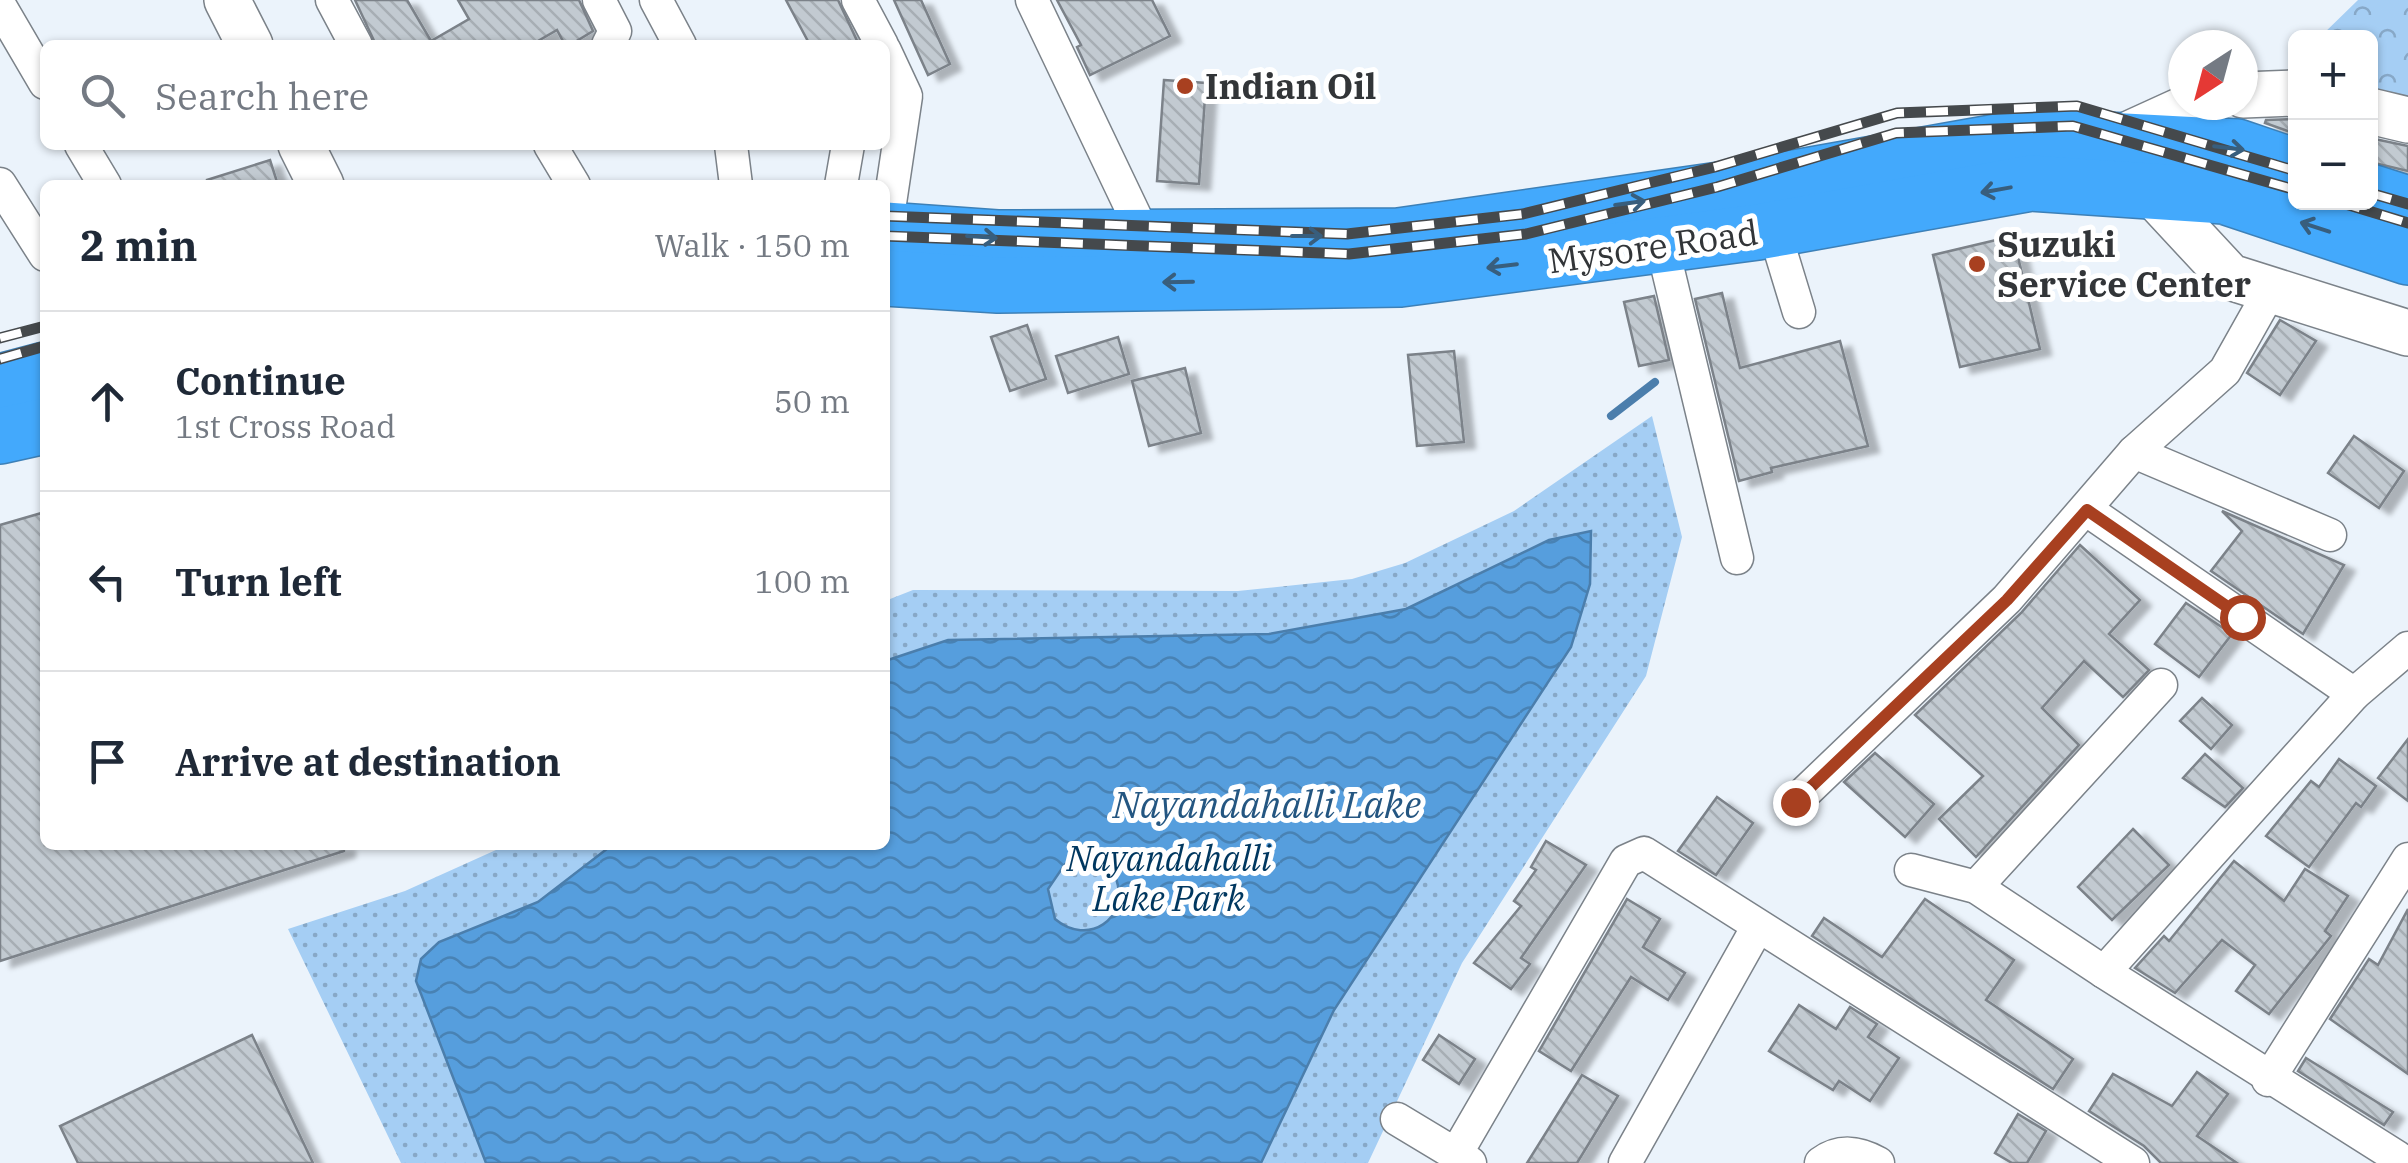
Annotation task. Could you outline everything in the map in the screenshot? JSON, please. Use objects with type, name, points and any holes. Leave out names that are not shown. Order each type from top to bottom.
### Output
[{"type":"highway","name":"Mysore Road","points":[[890,246],[997,238],[1146,238],[1400,258],[1756,185],[2031,136],[2236,148],[2288,164]]},
{"type":"highway","name":"Mysore Road","points":[[890,247],[998,285],[1662,245],[1774,230],[2031,183],[2224,196],[2408,257]]},
{"type":"highway","points":[[2378,195],[2408,204]]},
{"type":"highway","points":[[0,382],[40,371]]},
{"type":"highway","points":[[0,436],[40,427]]},
{"type":"street","points":[[227,0],[247,40]]},
{"type":"street","points":[[332,0],[353,40]]},
{"type":"street","points":[[599,0],[614,30],[610,40]]},
{"type":"street","points":[[656,0],[677,40]]},
{"type":"street","points":[[858,0],[880,40]]},
{"type":"street","points":[[1032,0],[1146,238]]},
{"type":"street","points":[[0,6],[40,74]]},
{"type":"street","points":[[890,59],[904,86],[893,124],[890,180]]},
{"type":"street","points":[[2258,94],[2288,93]]},
{"type":"street","points":[[2378,112],[2408,120]]},
{"type":"street","points":[[2114,141],[2168,116]]},
{"type":"street","points":[[84,150],[102,180]]},
{"type":"street","points":[[303,150],[318,180]]},
{"type":"street","points":[[553,150],[571,180]]},
{"type":"street","points":[[731,150],[735,180]]},
{"type":"street","points":[[843,180],[847,150]]},
{"type":"street","points":[[0,184],[40,247]]},
{"type":"street","points":[[2150,191],[2230,277],[2408,333]]},
{"type":"street","points":[[1774,230],[1800,312]]},
{"type":"street","points":[[1662,245],[1737,558]]},
{"type":"street","points":[[1795,802],[2007,600],[2134,452],[2225,370],[2270,290]]},
{"type":"street","points":[[2134,452],[2330,535]]},
{"type":"street","points":[[2087,510],[2354,694]]},
{"type":"street","points":[[2104,972],[2354,694],[2408,648]]},
{"type":"street","points":[[1976,887],[2161,684]]},
{"type":"street","points":[[1397,1119],[1463,1158],[1626,861],[1644,853],[2133,1163]]},
{"type":"street","points":[[2268,1080],[2408,858]]},
{"type":"street","points":[[1911,870],[1976,887],[2268,1080],[2400,1153]]},
{"type":"street","points":[[1625,1163],[1757,928]]},
{"type":"street","points":[[1821,1163],[1830,1156],[1850,1153],[1878,1163]]},
{"type":"green space","points":[[2358,0],[2408,0],[2408,104],[2378,95],[2378,30],[2327,30]]},
{"type":"green space","name":"Nayandahalli Lake","points":[[1652,416],[1682,537],[1646,676],[1462,963],[1368,1163],[401,1163],[288,929],[405,891],[496,850],[890,850],[890,599],[913,590],[1238,591],[1352,579],[1405,563],[1514,511]]},
{"type":"water","name":"Nayandahalli Lake","points":[[1591,531],[1590,584],[1571,647],[1334,1010],[1261,1163],[486,1163],[416,981],[421,959],[439,942],[538,902],[606,850],[890,850],[890,659],[948,640],[1269,634],[1406,609],[1549,540]],"holes":[[[1088,859],[1116,878],[1119,893],[1112,916],[1092,929],[1080,930],[1055,919],[1048,889],[1065,864]]]},
{"type":"building","points":[[355,0],[407,0],[430,40],[374,40]]},
{"type":"building","points":[[458,0],[579,0],[593,31],[578,40],[562,40],[557,30],[540,40],[433,40],[469,19]]},
{"type":"building","points":[[786,0],[838,0],[857,40],[807,40]]},
{"type":"building","points":[[894,0],[921,0],[950,64],[928,75]]},
{"type":"building","points":[[1057,0],[1152,0],[1170,36],[1090,75],[1077,47],[1081,45]]},
{"type":"building","points":[[1164,80],[1206,83],[1199,184],[1157,181]]},
{"type":"building","points":[[2288,119],[2288,131],[2265,123]]},
{"type":"building","points":[[2378,140],[2408,146],[2408,171],[2378,164]]},
{"type":"building","points":[[270,160],[276,180],[207,180]]},
{"type":"building","points":[[2013,236],[2040,349],[1960,367],[1933,255]]},
{"type":"building","points":[[1722,293],[1740,368],[1840,341],[1868,446],[1771,468],[1772,472],[1739,481],[1695,299]]},
{"type":"building","points":[[1654,296],[1669,360],[1639,366],[1624,302]]},
{"type":"building","points":[[2280,320],[2316,341],[2280,395],[2247,373]]},
{"type":"building","points":[[1027,325],[1046,379],[1010,391],[991,337]]},
{"type":"building","points":[[1118,337],[1129,374],[1068,393],[1056,356]]},
{"type":"building","points":[[1454,351],[1464,442],[1417,446],[1408,355]]},
{"type":"building","points":[[1185,368],[1201,433],[1149,446],[1132,381]]},
{"type":"building","points":[[2354,436],[2404,471],[2379,508],[2328,473]]},
{"type":"building","points":[[2222,511],[2344,565],[2303,634],[2211,571],[2242,531]]},
{"type":"building","points":[[40,513],[40,850],[344,851],[0,961],[0,525]]},
{"type":"building","points":[[2080,545],[2140,600],[2109,634],[2149,670],[2123,697],[2084,661],[2042,708],[2079,745],[1976,857],[1939,819],[1983,776],[1915,715],[2021,613]]},
{"type":"building","points":[[2186,603],[2232,634],[2199,677],[2155,644]]},
{"type":"building","points":[[2202,698],[2232,725],[2211,749],[2180,721]]},
{"type":"building","points":[[2408,739],[2408,801],[2378,778]]},
{"type":"building","points":[[1875,753],[1934,804],[1905,837],[1844,782]]},
{"type":"building","points":[[2205,754],[2243,788],[2225,807],[2183,778]]},
{"type":"building","points":[[2339,759],[2376,786],[2361,807],[2356,803],[2309,867],[2266,836],[2311,781],[2319,787]]},
{"type":"building","points":[[1717,797],[1753,823],[1716,875],[1678,851]]},
{"type":"building","points":[[2133,829],[2169,865],[2112,920],[2078,887]]},
{"type":"building","points":[[1546,841],[1586,865],[1521,958],[1530,964],[1511,989],[1474,963],[1521,906],[1514,901],[1536,870],[1531,867]]},
{"type":"building","points":[[2234,861],[2284,901],[2305,869],[2348,896],[2325,931],[2331,936],[2269,1014],[2236,991],[2255,965],[2222,940],[2175,993],[2135,968],[2164,936],[2169,941]]},
{"type":"building","points":[[1627,899],[1660,919],[1643,947],[1685,973],[1668,1000],[1631,977],[1571,1071],[1539,1051]]},
{"type":"building","points":[[1925,899],[2014,960],[1986,1000],[2073,1059],[2053,1089],[1812,936],[1824,918],[1882,957]]},
{"type":"building","points":[[2408,909],[2408,1074],[2330,1019],[2369,959],[2378,965]]},
{"type":"building","points":[[1799,1005],[1836,1029],[1850,1007],[1877,1024],[1868,1037],[1899,1058],[1870,1101],[1839,1081],[1833,1090],[1769,1051]]},
{"type":"building","points":[[252,1035],[313,1163],[78,1163],[60,1126]]},
{"type":"building","points":[[1439,1035],[1475,1059],[1459,1084],[1423,1060]]},
{"type":"building","points":[[2306,1058],[2393,1112],[2384,1125],[2298,1071]]},
{"type":"building","points":[[2197,1072],[2228,1094],[2197,1136],[2237,1163],[2161,1163],[2144,1146],[2089,1111],[2113,1074],[2172,1106]]},
{"type":"building","points":[[1582,1075],[1618,1096],[1577,1163],[1527,1163]]},
{"type":"building","points":[[2018,1114],[2046,1131],[2027,1163],[2012,1163],[1995,1153]]},
{"type":"waterway","points":[[1611,416],[1655,382]]},
{"type":"railway","points":[[890,216],[1347,234],[1523,214],[1715,167],[1897,113],[2077,106],[2288,169]]},
{"type":"railway","points":[[890,236],[1349,254],[1526,234],[1717,187],[1896,133],[2073,126],[2288,188]]},
{"type":"railway","points":[[2378,195],[2408,204]]},
{"type":"railway","points":[[2365,210],[2408,223]]},
{"type":"railway","points":[[0,338],[40,327]]},
{"type":"railway","points":[[0,359],[40,347]]},
{"type":"place","name":"Indian Oil","points":[[1185,86]]},
{"type":"place","name":"Suzuki Service Center","points":[[1977,264]]},
{"type":"route","points":[[1795,802],[2007,600],[2087,510],[2242,617]]},
{"type":"park label","name":"Nayandahalli Lake Park","points":[[1169,878]]}]
